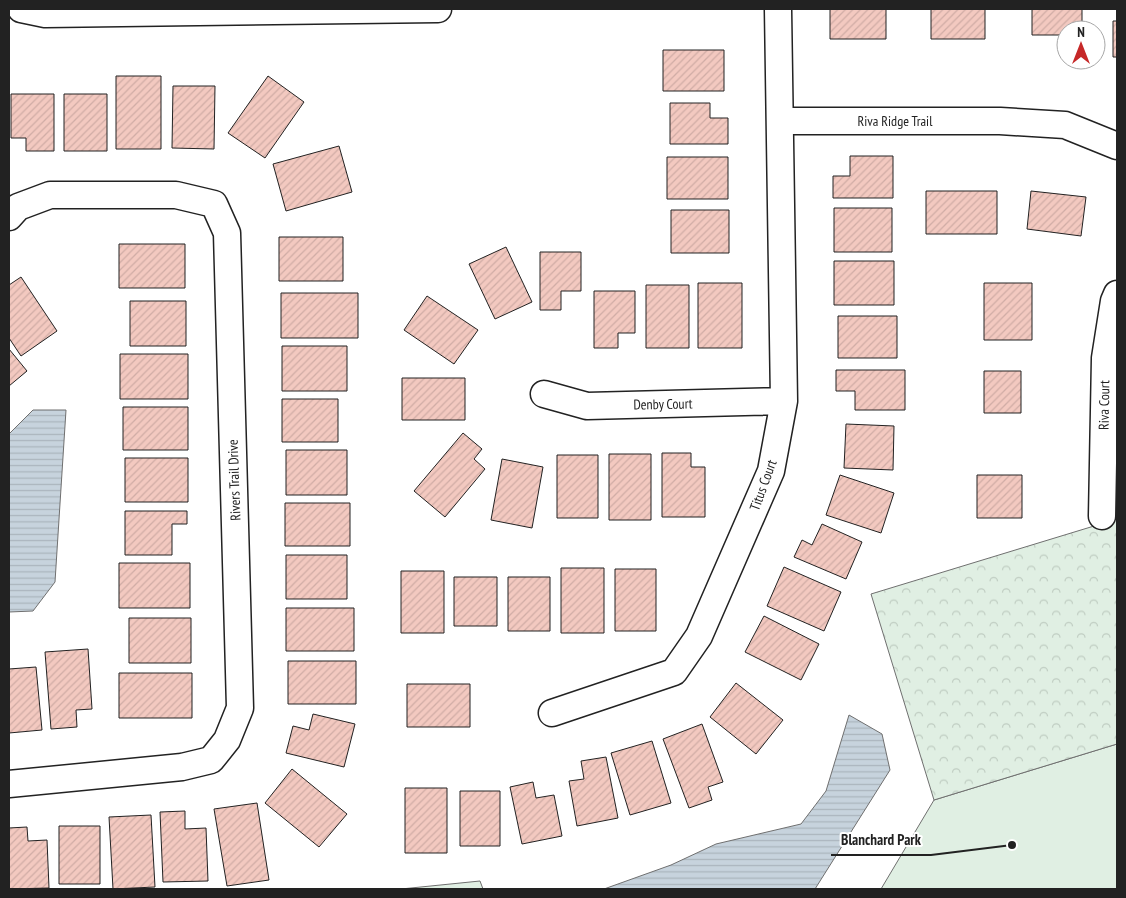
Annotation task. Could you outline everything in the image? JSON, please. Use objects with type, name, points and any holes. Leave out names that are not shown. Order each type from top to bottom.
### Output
[{"type":"street","points":[[21,9],[45,14],[438,9]]},
{"type":"street","points":[[778,9],[780,121]]},
{"type":"street","name":"Riva Ridge Trail","points":[[780,121],[1000,121],[1065,125],[1117,146]]},
{"type":"street","name":"Titus Court","points":[[552,713],[674,672],[699,636],[771,471],[784,401],[780,121]]},
{"type":"street","name":"Rivers Trail Drive","points":[[9,216],[18,208],[50,195],[176,195],[214,204],[227,233],[240,708],[227,740],[211,760],[182,767],[9,784]]},
{"type":"street","name":"Riva Court","points":[[1102,516],[1105,358],[1114,301],[1117,294]]},
{"type":"street","name":"Denby Court","points":[[544,394],[588,406],[784,401]]},
{"type":"green space","points":[[1117,519],[1117,744],[934,800],[871,594]]},
{"type":"green space","points":[[1117,744],[1117,889],[881,889],[934,800]]},
{"type":"green space","points":[[480,881],[483,889],[401,889]]},
{"type":"shaded area","points":[[33,410],[66,410],[55,582],[33,611],[9,612],[9,434]]},
{"type":"shaded area","points":[[849,715],[882,734],[890,770],[815,889],[604,889],[671,865],[716,844],[801,824],[826,791]]},
{"type":"building","points":[[830,9],[886,9],[886,39],[830,39]]},
{"type":"building","points":[[931,9],[985,9],[985,39],[931,39]]},
{"type":"building","points":[[1032,9],[1082,9],[1082,20],[1056,20],[1056,35],[1032,35]]},
{"type":"building","points":[[1113,21],[1117,21],[1117,57],[1113,57]]},
{"type":"building","points":[[663,50],[724,50],[724,91],[663,91]]},
{"type":"building","points":[[116,76],[161,76],[161,149],[116,149]]},
{"type":"building","points":[[268,76],[304,102],[265,158],[228,133]]},
{"type":"building","points":[[173,86],[215,86],[214,149],[172,148]]},
{"type":"building","points":[[11,94],[54,94],[54,151],[26,151],[26,138],[11,138]]},
{"type":"building","points":[[64,94],[107,94],[107,151],[64,151]]},
{"type":"building","points":[[670,103],[710,103],[710,118],[728,118],[728,144],[670,144]]},
{"type":"building","points":[[339,146],[352,192],[286,211],[273,164]]},
{"type":"building","points":[[850,156],[893,156],[893,198],[833,198],[833,176],[850,176]]},
{"type":"building","points":[[667,157],[728,157],[728,199],[667,199]]},
{"type":"building","points":[[926,191],[997,191],[997,234],[926,234]]},
{"type":"building","points":[[1031,191],[1086,197],[1081,236],[1027,229]]},
{"type":"building","points":[[834,208],[892,208],[892,252],[834,252]]},
{"type":"building","points":[[671,210],[729,210],[729,253],[671,253]]},
{"type":"building","points":[[279,237],[343,237],[343,281],[279,281]]},
{"type":"building","points":[[119,244],[185,244],[185,288],[119,288]]},
{"type":"building","points":[[506,247],[532,302],[495,319],[469,264]]},
{"type":"building","points":[[540,252],[581,252],[581,291],[561,291],[561,310],[540,310]]},
{"type":"building","points":[[834,261],[894,261],[894,305],[834,305]]},
{"type":"building","points":[[21,277],[57,331],[21,356],[9,338],[9,285]]},
{"type":"building","points":[[698,283],[742,283],[742,348],[698,348]]},
{"type":"building","points":[[984,283],[1032,283],[1032,340],[984,340]]},
{"type":"building","points":[[646,285],[689,285],[689,348],[646,348]]},
{"type":"building","points":[[594,291],[635,291],[635,333],[618,333],[618,348],[594,348]]},
{"type":"building","points":[[281,293],[358,293],[358,338],[281,338]]},
{"type":"building","points":[[427,296],[478,330],[454,364],[404,330]]},
{"type":"building","points":[[130,301],[186,301],[186,346],[130,346]]},
{"type":"building","points":[[838,316],[897,316],[897,358],[838,358]]},
{"type":"building","points":[[282,346],[347,346],[347,391],[282,391]]},
{"type":"building","points":[[9,349],[27,371],[9,386]]},
{"type":"building","points":[[120,354],[188,354],[188,399],[120,399]]},
{"type":"building","points":[[836,370],[905,370],[905,410],[855,410],[855,391],[836,391]]},
{"type":"building","points":[[984,371],[1021,371],[1021,413],[984,413]]},
{"type":"building","points":[[402,378],[465,378],[465,420],[402,420]]},
{"type":"building","points":[[282,399],[338,399],[338,442],[282,442]]},
{"type":"building","points":[[123,407],[188,407],[188,450],[123,450]]},
{"type":"building","points":[[846,424],[894,426],[893,470],[844,468]]},
{"type":"building","points":[[463,433],[482,449],[474,459],[485,469],[445,517],[414,491]]},
{"type":"building","points":[[286,450],[347,450],[347,495],[286,495]]},
{"type":"building","points":[[662,453],[691,453],[691,467],[705,467],[705,517],[662,517]]},
{"type":"building","points":[[609,454],[651,454],[651,520],[609,520]]},
{"type":"building","points":[[557,455],[598,455],[598,518],[557,518]]},
{"type":"building","points":[[125,458],[188,458],[188,502],[125,502]]},
{"type":"building","points":[[502,459],[543,467],[532,528],[491,520]]},
{"type":"building","points":[[840,475],[894,493],[881,533],[826,515]]},
{"type":"building","points":[[977,475],[1022,475],[1022,518],[977,518]]},
{"type":"building","points":[[285,503],[350,503],[350,546],[285,546]]},
{"type":"building","points":[[125,511],[187,511],[187,524],[172,524],[172,555],[125,555]]},
{"type":"building","points":[[822,524],[862,542],[846,579],[794,557],[802,540],[812,545]]},
{"type":"building","points":[[286,555],[347,555],[347,599],[286,599]]},
{"type":"building","points":[[119,563],[190,563],[190,608],[119,608]]},
{"type":"building","points":[[784,567],[841,592],[824,631],[767,606]]},
{"type":"building","points":[[561,568],[604,568],[604,633],[561,633]]},
{"type":"building","points":[[615,569],[656,569],[656,631],[615,631]]},
{"type":"building","points":[[401,571],[444,571],[444,633],[401,633]]},
{"type":"building","points":[[454,577],[497,577],[497,626],[454,626]]},
{"type":"building","points":[[508,577],[550,577],[550,631],[508,631]]},
{"type":"building","points":[[286,608],[354,608],[354,651],[286,651]]},
{"type":"building","points":[[764,616],[819,644],[801,680],[745,652]]},
{"type":"building","points":[[129,618],[191,618],[191,663],[129,663]]},
{"type":"building","points":[[88,649],[92,709],[76,710],[77,727],[51,729],[45,652]]},
{"type":"building","points":[[288,661],[356,661],[356,704],[288,704]]},
{"type":"building","points":[[36,667],[42,730],[9,733],[9,669]]},
{"type":"building","points":[[119,673],[192,673],[192,718],[119,718]]},
{"type":"building","points":[[736,683],[783,720],[756,754],[710,717]]},
{"type":"building","points":[[407,684],[470,684],[470,727],[407,727]]},
{"type":"building","points":[[313,714],[355,724],[344,767],[286,753],[293,726],[309,730]]},
{"type":"building","points":[[702,724],[723,782],[708,787],[712,800],[689,808],[663,739]]},
{"type":"building","points":[[652,741],[671,803],[630,815],[611,753]]},
{"type":"building","points":[[606,757],[618,818],[577,826],[569,781],[584,779],[581,761]]},
{"type":"building","points":[[292,769],[347,814],[319,847],[265,803]]},
{"type":"building","points":[[533,782],[536,798],[554,795],[562,836],[522,844],[510,787]]},
{"type":"building","points":[[405,788],[447,788],[447,853],[405,853]]},
{"type":"building","points":[[460,791],[500,791],[500,846],[460,846]]},
{"type":"building","points":[[257,803],[269,880],[227,886],[214,809]]},
{"type":"building","points":[[185,811],[185,829],[206,828],[208,881],[163,882],[160,812]]},
{"type":"building","points":[[151,815],[155,887],[113,889],[109,817]]},
{"type":"building","points":[[59,826],[100,826],[100,884],[59,884]]},
{"type":"building","points":[[27,827],[28,841],[47,840],[49,888],[9,889],[9,828]]},
{"type":"place","name":"Blanchard Park","points":[[1012,845]]}]
